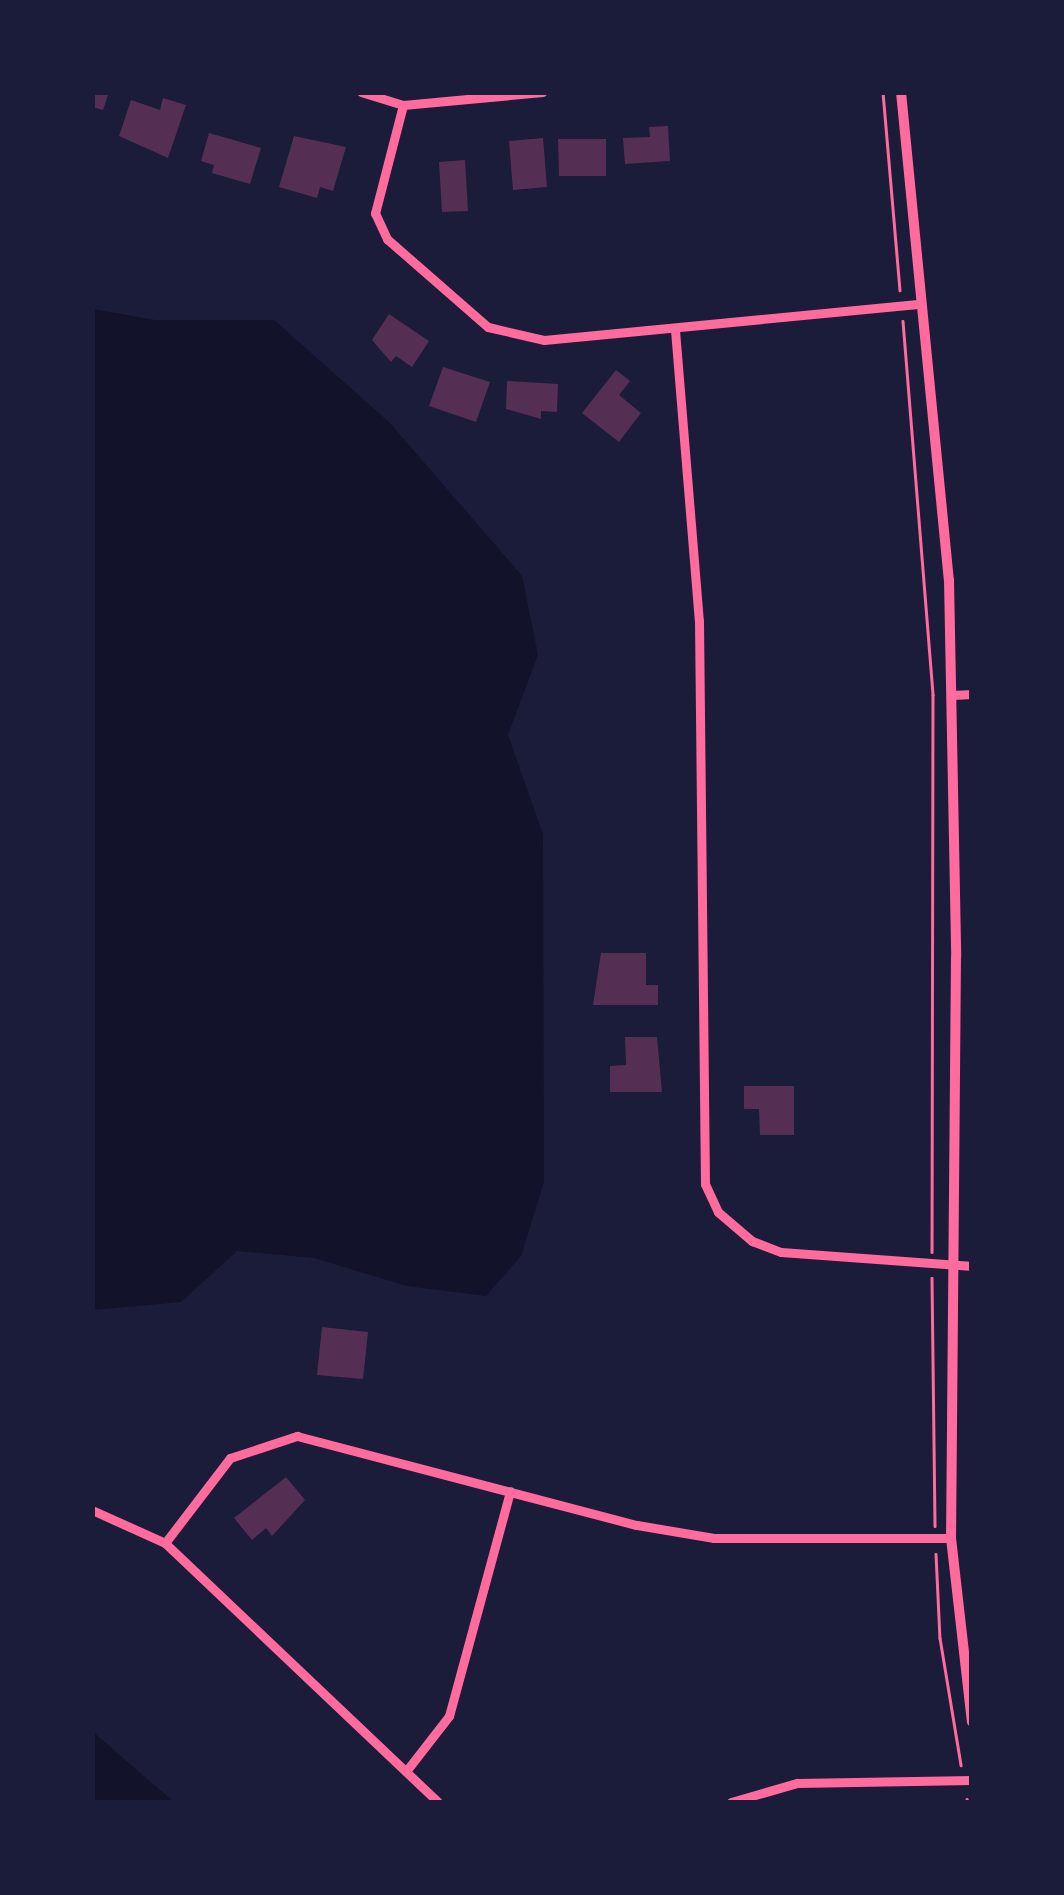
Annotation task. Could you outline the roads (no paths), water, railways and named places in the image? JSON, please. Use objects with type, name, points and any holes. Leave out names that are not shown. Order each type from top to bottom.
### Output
[{"type":"street","points":[[361,92],[403,105],[542,92]]},
{"type":"street","points":[[902,92],[949,580],[956,957],[950,1266],[951,1538],[972,1722]]},
{"type":"street","points":[[403,105],[375,213],[387,239],[488,327],[544,340],[920,304]]},
{"type":"street","points":[[675,330],[701,658],[704,1184],[718,1212],[752,1241],[781,1252],[972,1266]]},
{"type":"street","points":[[952,695],[972,694]]},
{"type":"street","points":[[164,1543],[230,1458],[297,1436],[714,1538],[951,1538]]},
{"type":"street","points":[[406,1770],[449,1716],[510,1491]]},
{"type":"street","points":[[92,1510],[164,1543],[438,1802]]},
{"type":"street","points":[[732,1802],[797,1784],[972,1780]]}]
